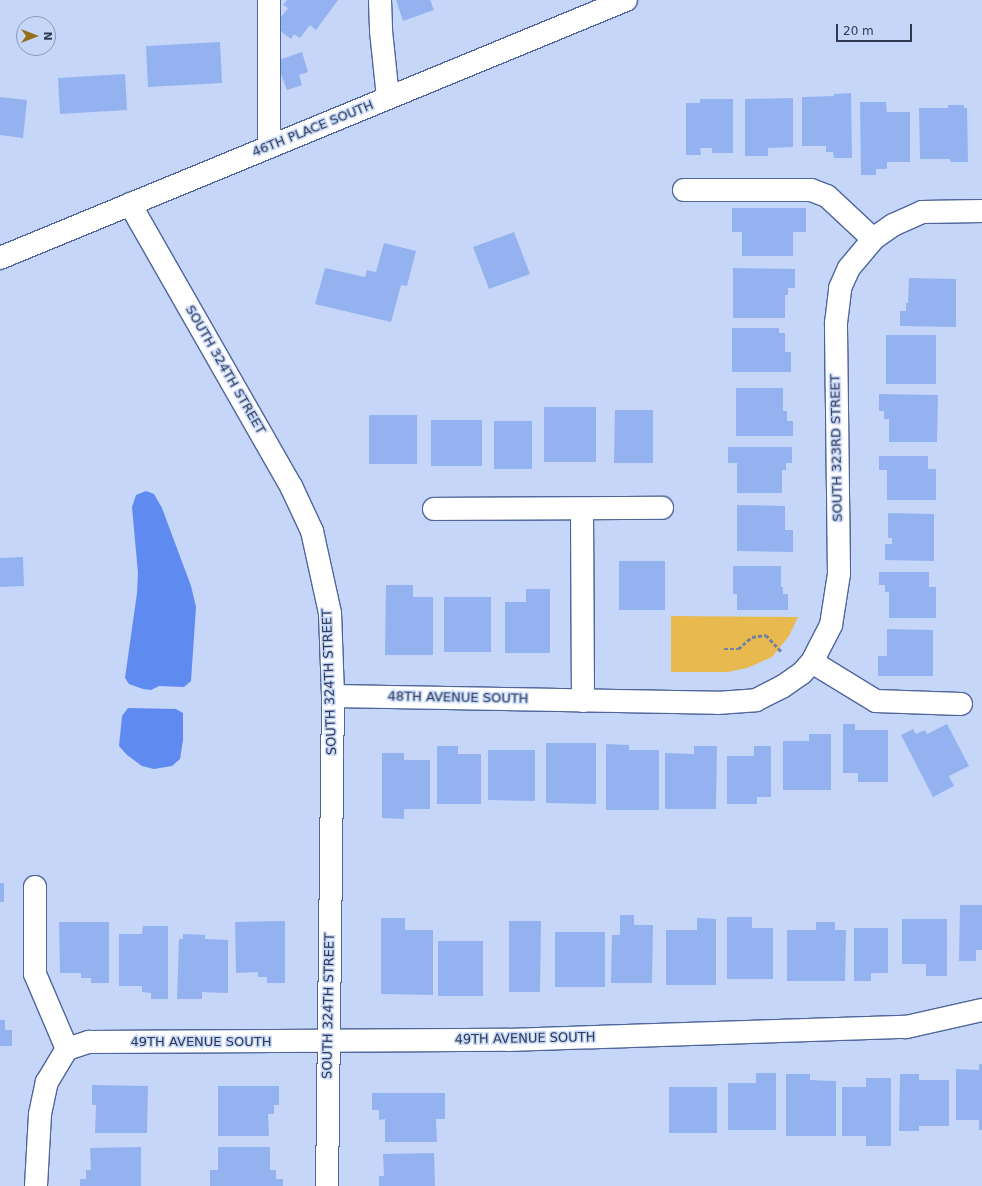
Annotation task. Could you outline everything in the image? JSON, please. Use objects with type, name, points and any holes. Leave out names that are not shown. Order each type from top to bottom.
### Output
[{"type":"street","points":[[269,0],[269,147]]},
{"type":"street","points":[[380,0],[381,31],[388,98]]},
{"type":"street","name":"46TH PLACE SOUTH","points":[[0,258],[626,0]]},
{"type":"street","points":[[684,190],[810,190],[827,196],[873,239]]},
{"type":"street","name":"SOUTH 324TH STREET","points":[[130,204],[291,486],[312,531],[330,614],[333,696],[327,1186]]},
{"type":"street","name":"SOUTH 323RD STREET","points":[[812,662],[831,625],[839,574],[836,322],[840,288],[849,268],[873,239],[893,225],[922,212],[982,212]]},
{"type":"street","points":[[434,509],[662,508]]},
{"type":"street","points":[[582,509],[583,701]]},
{"type":"street","points":[[812,662],[876,700],[962,704]]},
{"type":"street","name":"48TH AVENUE SOUTH","points":[[333,696],[717,703],[756,700],[782,687],[802,673],[812,662]]},
{"type":"street","points":[[34,887],[34,974],[67,1049],[47,1082],[40,1114],[36,1186]]},
{"type":"street","name":"49TH AVENUE SOUTH","points":[[67,1049],[89,1042],[508,1040],[906,1027],[982,1010]]},
{"type":"path","points":[[724,649],[738,649],[752,637],[766,635],[782,652]]},
{"type":"shaded area","points":[[671,616],[798,617],[789,636],[772,657],[747,668],[728,672],[671,672]]},
{"type":"water","points":[[146,491],[154,494],[162,508],[191,586],[196,607],[191,681],[184,687],[159,686],[151,690],[143,689],[129,684],[125,678],[137,593],[138,573],[132,507],[136,495]]},
{"type":"water","points":[[128,708],[176,709],[183,713],[183,740],[180,759],[172,766],[154,769],[142,766],[127,755],[119,746],[122,716]]},
{"type":"building","points":[[287,0],[338,0],[316,30],[310,25],[300,38],[294,34],[291,39],[279,30],[282,26],[277,22],[288,8],[283,5]]},
{"type":"building","points":[[396,0],[430,0],[434,10],[403,21]]},
{"type":"building","points":[[220,42],[222,83],[148,87],[146,46]]},
{"type":"building","points":[[302,52],[308,72],[299,75],[302,85],[287,90],[276,61]]},
{"type":"building","points":[[125,74],[127,110],[60,114],[58,78]]},
{"type":"building","points":[[851,93],[852,158],[834,158],[833,152],[826,152],[826,146],[802,146],[802,97],[834,96],[834,94]]},
{"type":"building","points":[[0,97],[27,100],[23,138],[0,135]]},
{"type":"building","points":[[793,98],[793,147],[768,148],[768,156],[745,156],[745,99]]},
{"type":"building","points":[[700,99],[733,99],[733,153],[712,153],[712,148],[700,148],[701,155],[686,155],[686,103],[700,103]]},
{"type":"building","points":[[860,102],[886,102],[887,112],[910,112],[910,162],[887,162],[887,169],[876,169],[876,175],[861,175]]},
{"type":"building","points":[[948,105],[964,105],[964,108],[967,108],[968,162],[951,162],[950,159],[920,159],[919,108],[948,108]]},
{"type":"building","points":[[732,208],[806,208],[806,232],[793,232],[793,256],[742,256],[742,232],[732,232]]},
{"type":"building","points":[[514,232],[530,274],[489,289],[473,247]]},
{"type":"building","points":[[384,243],[416,251],[407,286],[401,285],[391,322],[315,304],[325,268],[365,277],[367,270],[376,272]]},
{"type":"building","points":[[733,268],[795,269],[795,288],[788,288],[788,295],[785,295],[785,318],[733,318]]},
{"type":"building","points":[[909,278],[956,279],[956,327],[900,326],[900,311],[906,311],[906,303],[908,303]]},
{"type":"building","points":[[732,328],[779,328],[779,333],[785,333],[785,352],[791,352],[791,372],[732,372]]},
{"type":"building","points":[[886,335],[936,335],[936,384],[886,384]]},
{"type":"building","points":[[736,388],[783,388],[783,411],[787,411],[787,421],[793,421],[793,436],[736,436]]},
{"type":"building","points":[[879,394],[938,395],[937,442],[889,442],[889,419],[884,419],[884,411],[879,411]]},
{"type":"building","points":[[544,407],[596,407],[596,462],[544,462]]},
{"type":"building","points":[[615,410],[653,410],[653,463],[614,463]]},
{"type":"building","points":[[369,415],[417,415],[417,464],[369,464]]},
{"type":"building","points":[[431,420],[482,420],[482,466],[431,466]]},
{"type":"building","points":[[494,421],[532,421],[532,469],[494,469]]},
{"type":"building","points":[[728,447],[792,447],[792,463],[786,463],[786,470],[782,470],[782,493],[737,493],[737,463],[728,463]]},
{"type":"building","points":[[879,456],[928,456],[928,469],[936,469],[936,500],[887,500],[887,470],[879,470]]},
{"type":"building","points":[[737,505],[785,506],[785,530],[793,530],[793,552],[737,551]]},
{"type":"building","points":[[888,513],[934,514],[934,561],[885,560],[885,544],[892,544],[892,538],[888,538]]},
{"type":"building","points":[[23,557],[24,586],[0,587],[0,558]]},
{"type":"building","points":[[619,561],[665,561],[665,610],[619,610]]},
{"type":"building","points":[[733,566],[781,566],[781,587],[783,587],[783,594],[788,594],[788,610],[737,610],[737,594],[733,594]]},
{"type":"building","points":[[879,572],[929,572],[929,587],[936,587],[936,618],[889,618],[889,592],[885,592],[885,585],[879,585]]},
{"type":"building","points":[[386,585],[413,585],[413,597],[433,597],[433,655],[385,655]]},
{"type":"building","points":[[526,589],[550,589],[550,653],[505,653],[505,602],[526,602]]},
{"type":"building","points":[[444,597],[491,597],[491,652],[444,652]]},
{"type":"building","points":[[887,629],[933,630],[933,676],[878,676],[878,656],[887,656]]},
{"type":"building","points":[[843,724],[855,724],[855,730],[888,730],[888,782],[858,782],[858,773],[843,773]]},
{"type":"building","points":[[947,724],[969,766],[949,776],[954,786],[933,797],[901,735],[913,729],[916,734],[925,730],[927,734]]},
{"type":"building","points":[[809,734],[831,734],[831,790],[783,790],[783,741],[809,741]]},
{"type":"building","points":[[546,743],[596,743],[596,804],[546,803]]},
{"type":"building","points":[[606,744],[629,745],[629,750],[659,750],[659,810],[606,810]]},
{"type":"building","points":[[437,746],[458,746],[458,754],[481,754],[481,804],[437,804]]},
{"type":"building","points":[[694,746],[717,746],[716,809],[665,809],[665,753],[694,754]]},
{"type":"building","points":[[754,746],[771,746],[771,797],[757,797],[757,804],[727,804],[727,756],[754,756]]},
{"type":"building","points":[[488,750],[535,750],[535,801],[488,800]]},
{"type":"building","points":[[382,753],[404,753],[404,760],[430,760],[430,809],[404,809],[404,819],[382,818]]},
{"type":"building","points":[[0,883],[4,883],[4,902],[0,902]]},
{"type":"building","points":[[960,905],[982,905],[982,950],[976,950],[976,961],[959,961]]},
{"type":"building","points":[[620,915],[634,915],[634,925],[653,925],[652,983],[611,983],[612,935],[620,935]]},
{"type":"building","points":[[727,917],[752,917],[752,928],[773,928],[773,979],[727,979]]},
{"type":"building","points":[[381,918],[405,918],[405,930],[433,930],[433,995],[381,994]]},
{"type":"building","points":[[697,918],[716,919],[716,985],[666,985],[666,930],[697,930]]},
{"type":"building","points":[[902,919],[947,919],[947,976],[926,976],[926,964],[902,964]]},
{"type":"building","points":[[285,921],[285,983],[267,983],[267,977],[258,977],[258,972],[236,973],[235,922]]},
{"type":"building","points":[[509,921],[541,921],[540,992],[509,992]]},
{"type":"building","points":[[59,922],[109,922],[109,983],[91,983],[91,978],[81,978],[81,973],[60,973]]},
{"type":"building","points":[[816,922],[835,922],[835,930],[846,930],[845,981],[787,981],[787,930],[816,930]]},
{"type":"building","points":[[143,926],[168,926],[168,999],[151,999],[151,993],[142,992],[142,986],[119,986],[119,934],[142,934]]},
{"type":"building","points":[[854,928],[888,928],[888,973],[871,973],[871,981],[854,981]]},
{"type":"building","points":[[555,932],[605,932],[605,987],[555,987]]},
{"type":"building","points":[[183,934],[205,935],[205,939],[228,940],[228,993],[202,992],[202,999],[177,999],[179,939],[183,939]]},
{"type":"building","points":[[438,941],[483,941],[483,996],[438,996]]},
{"type":"building","points":[[0,1020],[5,1020],[5,1030],[12,1030],[12,1046],[0,1046]]},
{"type":"building","points":[[979,1064],[982,1064],[982,1130],[979,1130],[979,1120],[956,1120],[956,1069],[979,1070]]},
{"type":"building","points":[[756,1073],[776,1073],[776,1130],[728,1130],[728,1083],[756,1083]]},
{"type":"building","points":[[786,1074],[810,1074],[810,1080],[836,1081],[836,1136],[786,1136]]},
{"type":"building","points":[[900,1074],[919,1074],[919,1080],[949,1080],[949,1126],[919,1126],[919,1131],[899,1131]]},
{"type":"building","points":[[866,1078],[891,1078],[891,1146],[866,1146],[866,1136],[842,1136],[842,1087],[866,1087]]},
{"type":"building","points":[[92,1085],[148,1086],[147,1133],[95,1133],[96,1105],[92,1105]]},
{"type":"building","points":[[218,1086],[279,1086],[279,1105],[274,1105],[274,1114],[268,1114],[269,1136],[218,1136]]},
{"type":"building","points":[[669,1087],[717,1087],[717,1133],[669,1133]]},
{"type":"building","points":[[372,1093],[445,1093],[445,1119],[436,1119],[437,1142],[385,1142],[385,1119],[379,1120],[379,1110],[372,1110]]},
{"type":"building","points":[[141,1147],[141,1186],[80,1186],[80,1179],[86,1179],[86,1170],[91,1170],[90,1148]]},
{"type":"building","points":[[218,1147],[270,1147],[270,1170],[276,1170],[276,1179],[283,1179],[283,1186],[210,1186],[210,1170],[218,1170]]},
{"type":"building","points":[[434,1153],[435,1186],[379,1186],[379,1176],[384,1176],[383,1154]]}]
